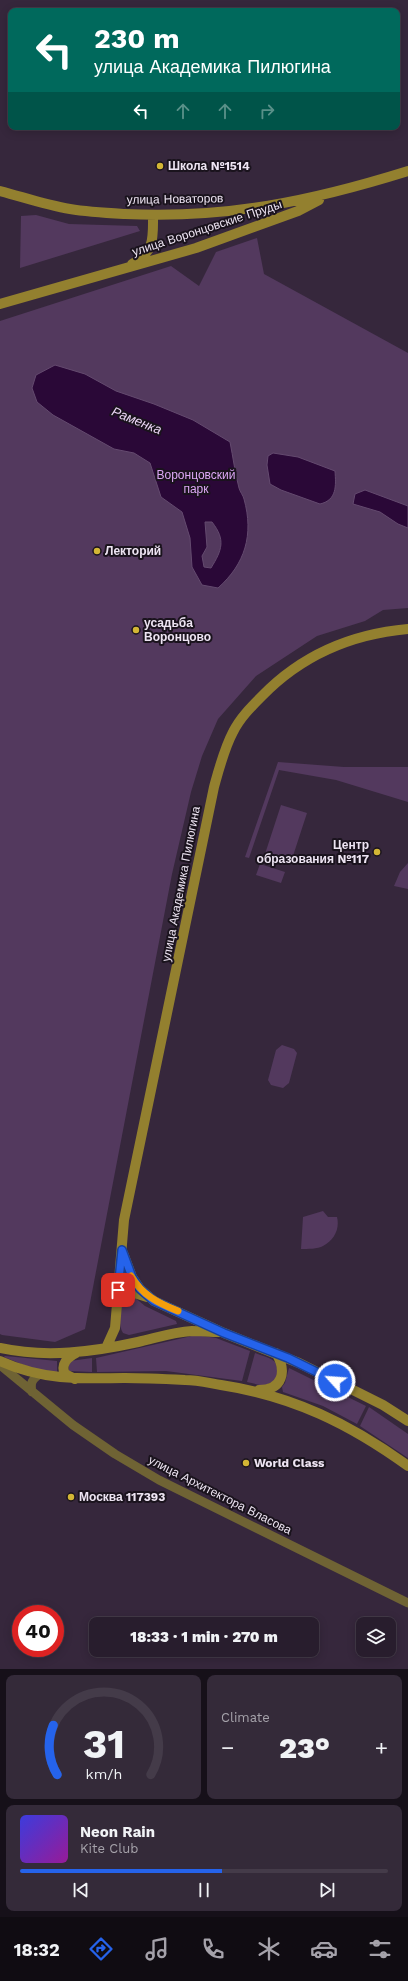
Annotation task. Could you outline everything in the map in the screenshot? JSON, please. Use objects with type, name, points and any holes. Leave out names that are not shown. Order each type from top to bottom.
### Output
[{"type":"street","name":"улица Новаторов","points":[[0,191],[71,209],[153,215],[208,213],[269,206],[328,195],[408,171]]},
{"type":"street","name":"улица Новаторов","points":[[298,212],[328,195]]},
{"type":"street","name":"улица Воронцовские Пруды","points":[[0,304],[184,252],[298,212]]},
{"type":"street","name":"улица Воронцовские Пруды","points":[[124,268],[142,258],[149,252],[153,237],[153,215]]},
{"type":"street","name":"улица Академика Пилюгина","points":[[106,1348],[115,1328],[124,1220],[207,816],[218,771],[233,733],[242,718],[272,685],[308,659],[326,649],[365,635],[408,629]]},
{"type":"street","name":"улица Академика Пилюгина","points":[[122,1250],[132,1277],[140,1289],[154,1301],[224,1333],[276,1353],[383,1405],[408,1421]]},
{"type":"street","points":[[116,1304],[121,1292],[125,1290],[136,1292],[154,1301]]},
{"type":"street","name":"улица Академика Пилюгина","points":[[0,1348],[39,1354],[77,1353],[138,1342],[175,1333],[193,1331],[224,1333]]},
{"type":"street","points":[[76,1380],[69,1377],[63,1370],[66,1360],[77,1353]]},
{"type":"street","points":[[253,1390],[272,1388],[280,1380],[283,1365],[276,1353]]},
{"type":"street","points":[[0,1361],[40,1374],[76,1380],[126,1378],[188,1380],[253,1390],[276,1396],[328,1416],[356,1431],[408,1466]]},
{"type":"street","name":"улица Архитектора Власова","points":[[0,1365],[85,1433],[115,1454],[159,1480],[408,1603]]},
{"type":"street","points":[[32,1392],[30,1384],[34,1378],[40,1374]]},
{"type":"green space","points":[[36,215],[69,224],[137,226],[140,231],[20,268],[21,216]]},
{"type":"green space","name":"Воронцовский парк","points":[[257,238],[264,274],[408,353],[408,608],[383,610],[365,621],[317,636],[256,676],[218,719],[202,756],[191,792],[172,874],[85,1329],[55,1342],[2,1335],[0,1334],[0,321],[171,266],[199,286],[216,252]]},
{"type":"green space","points":[[278,762],[344,767],[408,767],[408,802],[336,780],[279,770],[249,858],[245,857]]},
{"type":"green space","points":[[281,805],[307,813],[291,862],[265,854]]},
{"type":"green space","points":[[408,863],[408,889],[394,886],[400,872]]},
{"type":"green space","points":[[260,864],[285,872],[281,883],[256,875]]},
{"type":"green space","points":[[282,1045],[294,1049],[297,1053],[289,1083],[283,1088],[271,1085],[268,1080],[276,1050]]},
{"type":"green space","points":[[323,1211],[328,1217],[337,1217],[338,1226],[335,1234],[327,1244],[321,1247],[301,1249],[303,1217]]},
{"type":"green space","points":[[125,1294],[133,1296],[145,1306],[176,1321],[177,1324],[129,1335],[123,1333],[120,1324],[120,1313]]},
{"type":"green space","points":[[196,1335],[216,1338],[250,1351],[242,1381],[166,1371],[97,1372],[96,1358]]},
{"type":"green space","points":[[255,1353],[271,1359],[276,1364],[276,1380],[264,1386],[247,1382]]},
{"type":"green space","points":[[4,1357],[57,1361],[57,1373],[29,1367]]},
{"type":"green space","points":[[92,1358],[92,1372],[69,1371],[70,1361]]},
{"type":"green space","points":[[289,1368],[366,1406],[357,1424],[323,1406],[283,1392],[282,1387],[285,1383]]},
{"type":"green space","points":[[369,1407],[408,1434],[408,1458],[360,1426]]},
{"type":"water","name":"Раменка","points":[[55,365],[85,374],[116,391],[154,404],[193,420],[230,442],[239,489],[244,499],[247,512],[248,525],[245,548],[241,559],[235,569],[218,588],[202,585],[192,567],[190,538],[182,512],[161,497],[150,463],[134,453],[114,449],[53,415],[37,402],[32,388],[36,375]],"holes":[[[205,522],[212,522],[219,534],[221,545],[218,556],[211,568],[204,567],[202,556],[207,547]]]},
{"type":"water","points":[[273,453],[298,457],[335,471],[335,487],[330,499],[320,504],[281,490],[270,484],[267,465],[268,456]]},
{"type":"water","points":[[365,490],[408,506],[408,528],[398,524],[380,512],[353,504],[355,494]]},
{"type":"slow traffic","points":[[131,1276],[140,1289],[154,1301],[178,1311]]},
{"type":"place","name":"Школа №1514","points":[[160,166]]},
{"type":"place","name":"Лекторий","points":[[97,551]]},
{"type":"place","name":"усадьба Воронцово","points":[[136,630]]},
{"type":"place","name":"Центр образования №117","points":[[377,852]]},
{"type":"place","name":"World Class","points":[[246,1463]]},
{"type":"place","name":"Москва 117393","points":[[71,1497]]},
{"type":"route","points":[[118,1290],[122,1250],[126,1265],[132,1277],[140,1289],[154,1301],[224,1333],[288,1358],[335,1381]]}]
